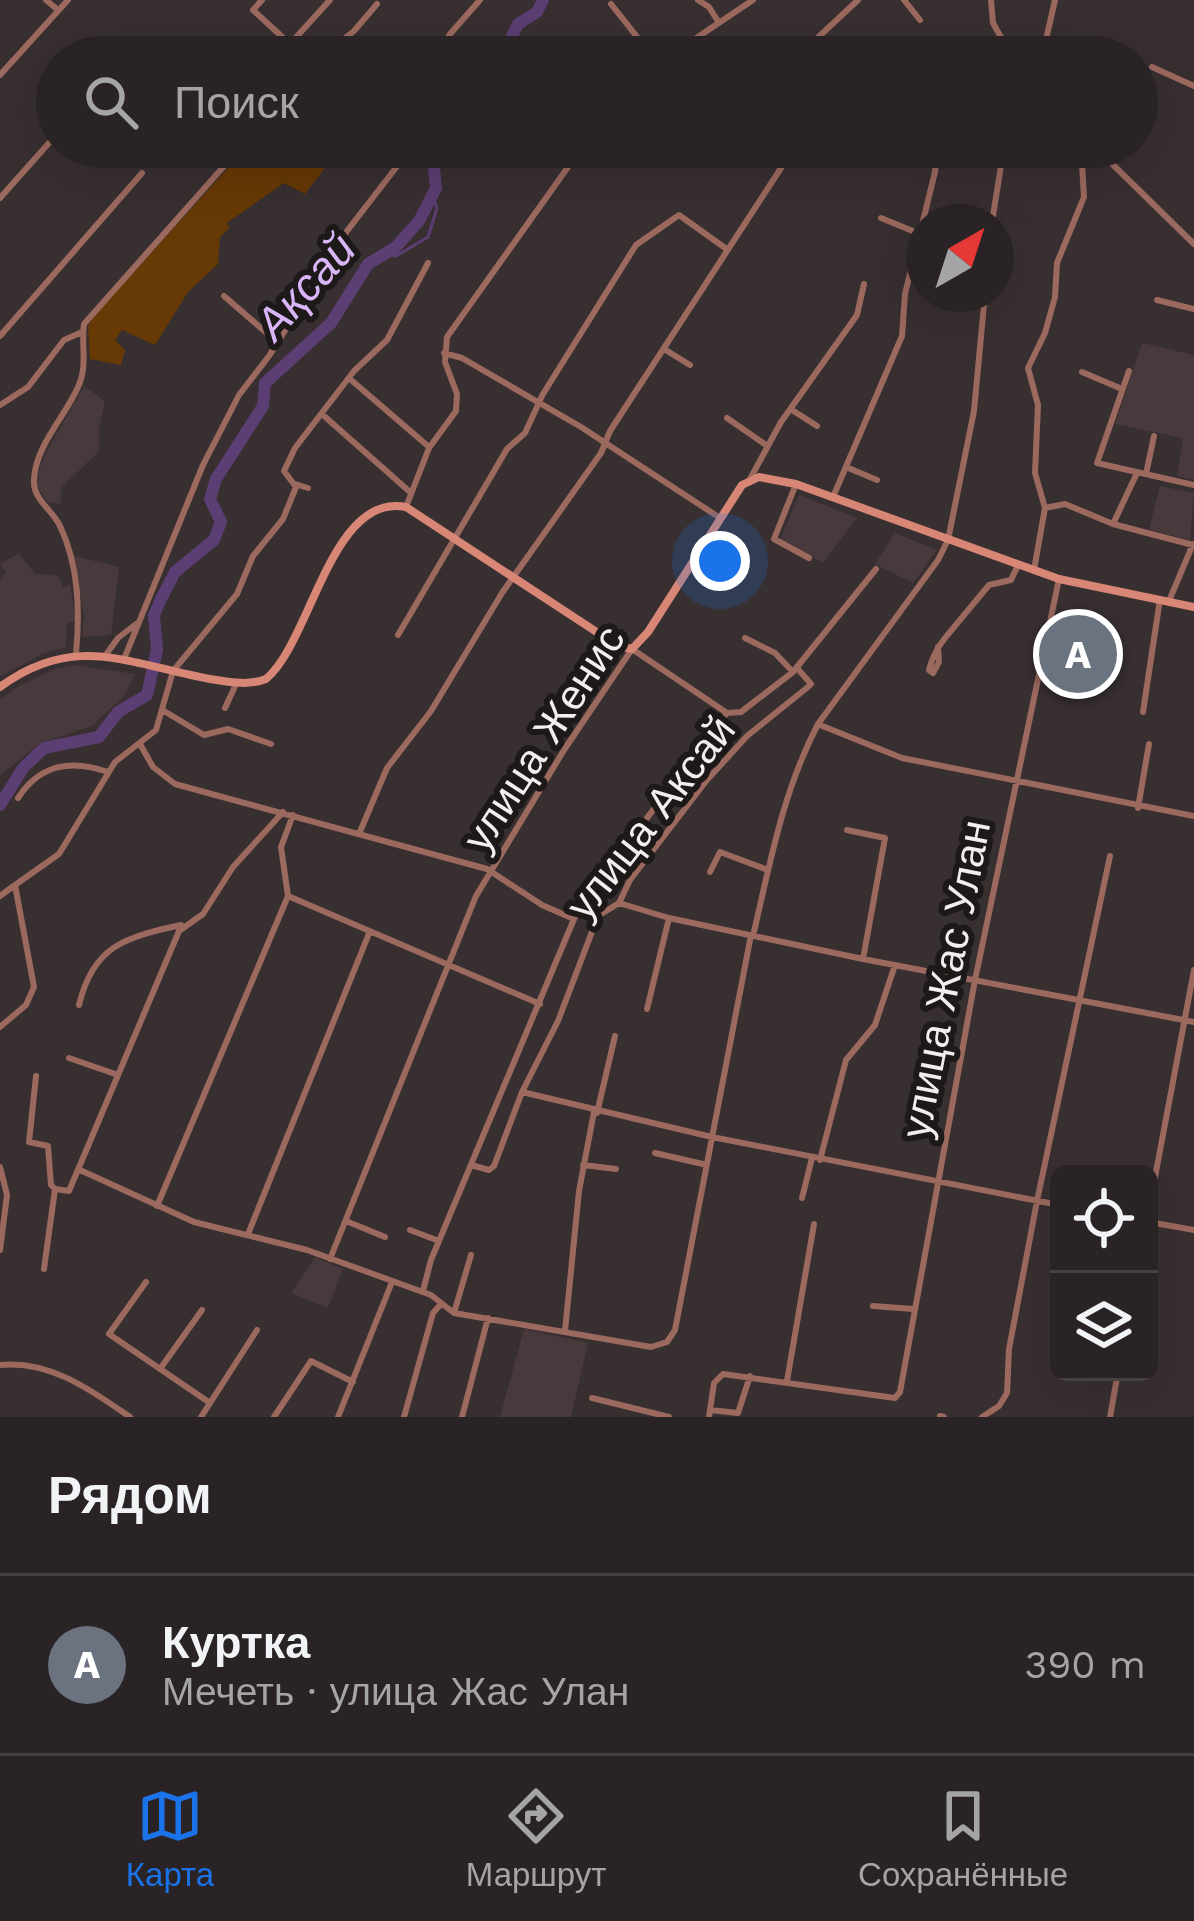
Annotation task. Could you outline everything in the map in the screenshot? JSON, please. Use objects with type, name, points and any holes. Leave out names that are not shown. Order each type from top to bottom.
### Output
[{"type":"main road","points":[[750,479],[796,484],[1059,578],[1194,607]]},
{"type":"main road","name":"улица Женис","points":[[632,649],[750,479]]},
{"type":"main road","points":[[0,687],[42,661],[76,654],[237,682],[266,679],[280,664],[318,587],[366,514],[386,505],[406,507],[619,646],[632,649]]},
{"type":"street","points":[[46,0],[58,10]]},
{"type":"street","points":[[0,75],[68,0]]},
{"type":"street","points":[[262,0],[253,10],[281,36]]},
{"type":"street","points":[[297,36],[330,0]]},
{"type":"street","points":[[449,36],[480,0]]},
{"type":"street","points":[[698,0],[719,23]]},
{"type":"street","points":[[700,36],[753,0]]},
{"type":"street","points":[[819,36],[858,0]]},
{"type":"street","points":[[904,0],[920,20]]},
{"type":"street","points":[[991,0],[993,23],[1000,36]]},
{"type":"street","points":[[1047,36],[1055,0]]},
{"type":"street","points":[[348,36],[377,4]]},
{"type":"street","points":[[611,4],[636,36]]},
{"type":"street","points":[[1158,70],[1194,86]]},
{"type":"street","points":[[0,198],[36,158]]},
{"type":"street","points":[[76,654],[79,602],[69,551],[60,525],[33,485],[42,450],[80,383],[82,332],[91,313],[222,168]]},
{"type":"street","points":[[124,659],[203,465],[249,379],[347,231],[396,168]]},
{"type":"street","points":[[406,507],[430,448],[458,402],[444,353],[447,337],[564,168]]},
{"type":"street","points":[[359,834],[387,768],[431,711],[781,168]]},
{"type":"street","points":[[926,204],[933,168]]},
{"type":"street","points":[[995,204],[1001,168]]},
{"type":"street","points":[[1034,570],[1036,538],[1045,508],[1035,473],[1038,405],[1028,368],[1045,333],[1055,297],[1057,263],[1084,196],[1083,168]]},
{"type":"street","points":[[1116,168],[1194,244]]},
{"type":"street","points":[[0,336],[142,172]]},
{"type":"street","points":[[398,635],[507,448],[525,433],[641,239],[679,215],[728,250]]},
{"type":"street","points":[[881,218],[906,228]]},
{"type":"street","points":[[308,488],[286,477],[287,464],[350,379],[387,340],[428,263]]},
{"type":"street","name":"улица Женис","points":[[750,479],[766,445],[857,315],[864,284]]},
{"type":"street","points":[[832,497],[902,336],[906,290]]},
{"type":"street","points":[[224,296],[277,342]]},
{"type":"street","points":[[1157,300],[1194,310]]},
{"type":"street","points":[[80,1170],[194,1222],[330,1259],[423,1292],[454,1312],[651,1347],[672,1336],[752,935],[788,794],[818,724],[948,540],[974,411],[983,312]]},
{"type":"street","points":[[0,405],[28,387],[64,340],[82,332]]},
{"type":"street","points":[[664,349],[690,365]]},
{"type":"street","points":[[444,353],[461,358],[605,443],[720,518]]},
{"type":"street","points":[[1129,371],[1097,463],[1194,485]]},
{"type":"street","points":[[1082,372],[1123,389]]},
{"type":"street","points":[[350,379],[430,448]]},
{"type":"street","points":[[792,410],[818,427]]},
{"type":"street","points":[[322,414],[410,492]]},
{"type":"street","points":[[727,418],[766,445]]},
{"type":"street","points":[[1113,524],[1142,473],[1154,436]]},
{"type":"street","points":[[846,467],[878,479]]},
{"type":"street","points":[[0,896],[59,854],[108,772],[156,730],[173,671],[237,594],[253,556],[283,519],[295,484]]},
{"type":"street","points":[[796,484],[774,539],[808,558]]},
{"type":"street","points":[[1045,508],[1065,504],[1113,524],[1193,543],[1165,600],[1143,712]]},
{"type":"street","points":[[938,646],[989,585],[1011,580],[1018,565]]},
{"type":"street","points":[[745,638],[795,670],[877,569]]},
{"type":"street","name":"улица Жас Улан","points":[[787,1381],[895,1398],[900,1392],[975,980],[1059,578]]},
{"type":"street","points":[[106,656],[118,638],[138,623]]},
{"type":"street","points":[[632,649],[727,712]]},
{"type":"street","name":"улица Женис","points":[[330,1259],[476,896],[632,649]]},
{"type":"street","name":"улица Аксай","points":[[423,1292],[439,1241],[574,919],[727,712],[741,712],[795,670],[811,684],[747,736],[630,880],[619,903],[598,916],[494,1166],[489,1170],[471,1166]]},
{"type":"street","points":[[225,708],[237,682]]},
{"type":"street","points":[[164,711],[204,734],[228,729],[271,744]]},
{"type":"street","points":[[818,724],[902,758],[1194,816]]},
{"type":"street","points":[[140,744],[153,767],[175,784],[492,872],[505,884],[574,919]]},
{"type":"street","points":[[1138,808],[1148,744]]},
{"type":"street","points":[[18,798],[35,778],[56,766],[88,765],[108,772]]},
{"type":"street","points":[[79,1005],[88,974],[105,952],[203,914],[233,867],[283,812]]},
{"type":"street","points":[[157,1206],[288,896],[281,848],[293,815]]},
{"type":"street","points":[[847,830],[885,838],[863,959]]},
{"type":"street","points":[[710,872],[720,852],[768,870]]},
{"type":"street","points":[[982,1417],[999,1406],[1007,1393],[1009,1348],[1037,1201],[1110,856]]},
{"type":"street","points":[[0,1027],[26,1005],[34,987],[15,885]]},
{"type":"street","points":[[288,896],[540,1004]]},
{"type":"street","points":[[619,903],[863,959],[1194,1022]]},
{"type":"street","points":[[647,1009],[669,918]]},
{"type":"street","points":[[55,1190],[73,1188],[184,925]]},
{"type":"street","points":[[248,1234],[370,931]]},
{"type":"street","points":[[556,964],[573,979]]},
{"type":"street","points":[[802,1198],[846,1060],[874,1025],[895,965]]},
{"type":"street","points":[[1157,1165],[1194,970]]},
{"type":"street","points":[[565,1331],[583,1166],[615,1036]]},
{"type":"street","points":[[68,1058],[118,1076]]},
{"type":"street","points":[[37,1076],[29,1142],[48,1146],[48,1176],[55,1190],[44,1269]]},
{"type":"street","points":[[522,1093],[816,1159],[1050,1203]]},
{"type":"street","points":[[655,1153],[707,1166]]},
{"type":"street","points":[[583,1166],[616,1169]]},
{"type":"street","points":[[0,1167],[6,1178],[0,1250]]},
{"type":"street","points":[[346,1221],[385,1237]]},
{"type":"street","points":[[750,1376],[738,1413],[709,1413],[718,1376],[750,1376],[787,1381],[814,1224]]},
{"type":"street","points":[[1158,1224],[1194,1230]]},
{"type":"street","points":[[410,1230],[439,1241]]},
{"type":"street","points":[[454,1312],[471,1255]]},
{"type":"street","points":[[146,1282],[109,1334],[210,1403]]},
{"type":"street","points":[[338,1417],[392,1282]]},
{"type":"street","points":[[404,1417],[433,1313],[441,1304]]},
{"type":"street","points":[[873,1306],[913,1309]]},
{"type":"street","points":[[160,1369],[202,1310]]},
{"type":"street","points":[[462,1417],[488,1318]]},
{"type":"street","points":[[201,1417],[257,1330]]},
{"type":"street","points":[[274,1417],[311,1360],[352,1382]]},
{"type":"street","points":[[0,1365],[34,1366],[80,1384],[130,1417]]},
{"type":"street","points":[[1110,1417],[1116,1381]]},
{"type":"street","points":[[592,1398],[669,1417]]},
{"type":"shaded area","points":[[228,168],[325,168],[305,194],[284,183],[227,223],[229,228],[220,237],[218,264],[188,292],[155,345],[122,330],[115,340],[125,350],[121,365],[90,359],[88,326]]},
{"type":"shaded area","points":[[1142,343],[1194,355],[1194,480],[1177,476],[1183,438],[1115,424]]},
{"type":"shaded area","points":[[84,386],[105,401],[99,451],[61,488],[61,504],[47,502],[37,485],[38,473]]},
{"type":"shaded area","points":[[1160,486],[1194,493],[1190,541],[1149,529]]},
{"type":"shaded area","points":[[799,495],[857,518],[823,563],[780,540]]},
{"type":"shaded area","points":[[895,533],[937,550],[913,583],[875,564]]},
{"type":"shaded area","points":[[19,553],[35,574],[58,575],[63,587],[70,585],[76,621],[67,623],[66,647],[0,677],[0,579],[6,573],[0,564]]},
{"type":"shaded area","points":[[74,556],[119,567],[111,635],[82,637],[84,617]]},
{"type":"shaded area","points":[[75,665],[135,674],[125,695],[92,726],[40,743],[0,776],[0,700],[57,668]]},
{"type":"shaded area","points":[[315,1257],[343,1269],[328,1308],[291,1293]]},
{"type":"shaded area","points":[[524,1329],[588,1343],[571,1417],[500,1417]]},
{"type":"waterway","name":"Ақсай","points":[[512,36],[543,0]]},
{"type":"waterway","name":"Ақсай","points":[[0,805],[23,768],[44,748],[99,737],[118,712],[147,695],[157,650],[154,615],[175,572],[214,540],[221,522],[210,499],[216,479],[263,406],[265,383],[331,323],[368,264],[396,247],[419,221],[436,188],[434,168]]},
{"type":"waterway","points":[[385,254],[396,256],[428,237],[437,208],[433,197]]},
{"type":"place","name":"Куртка","points":[[1078,654]]}]
